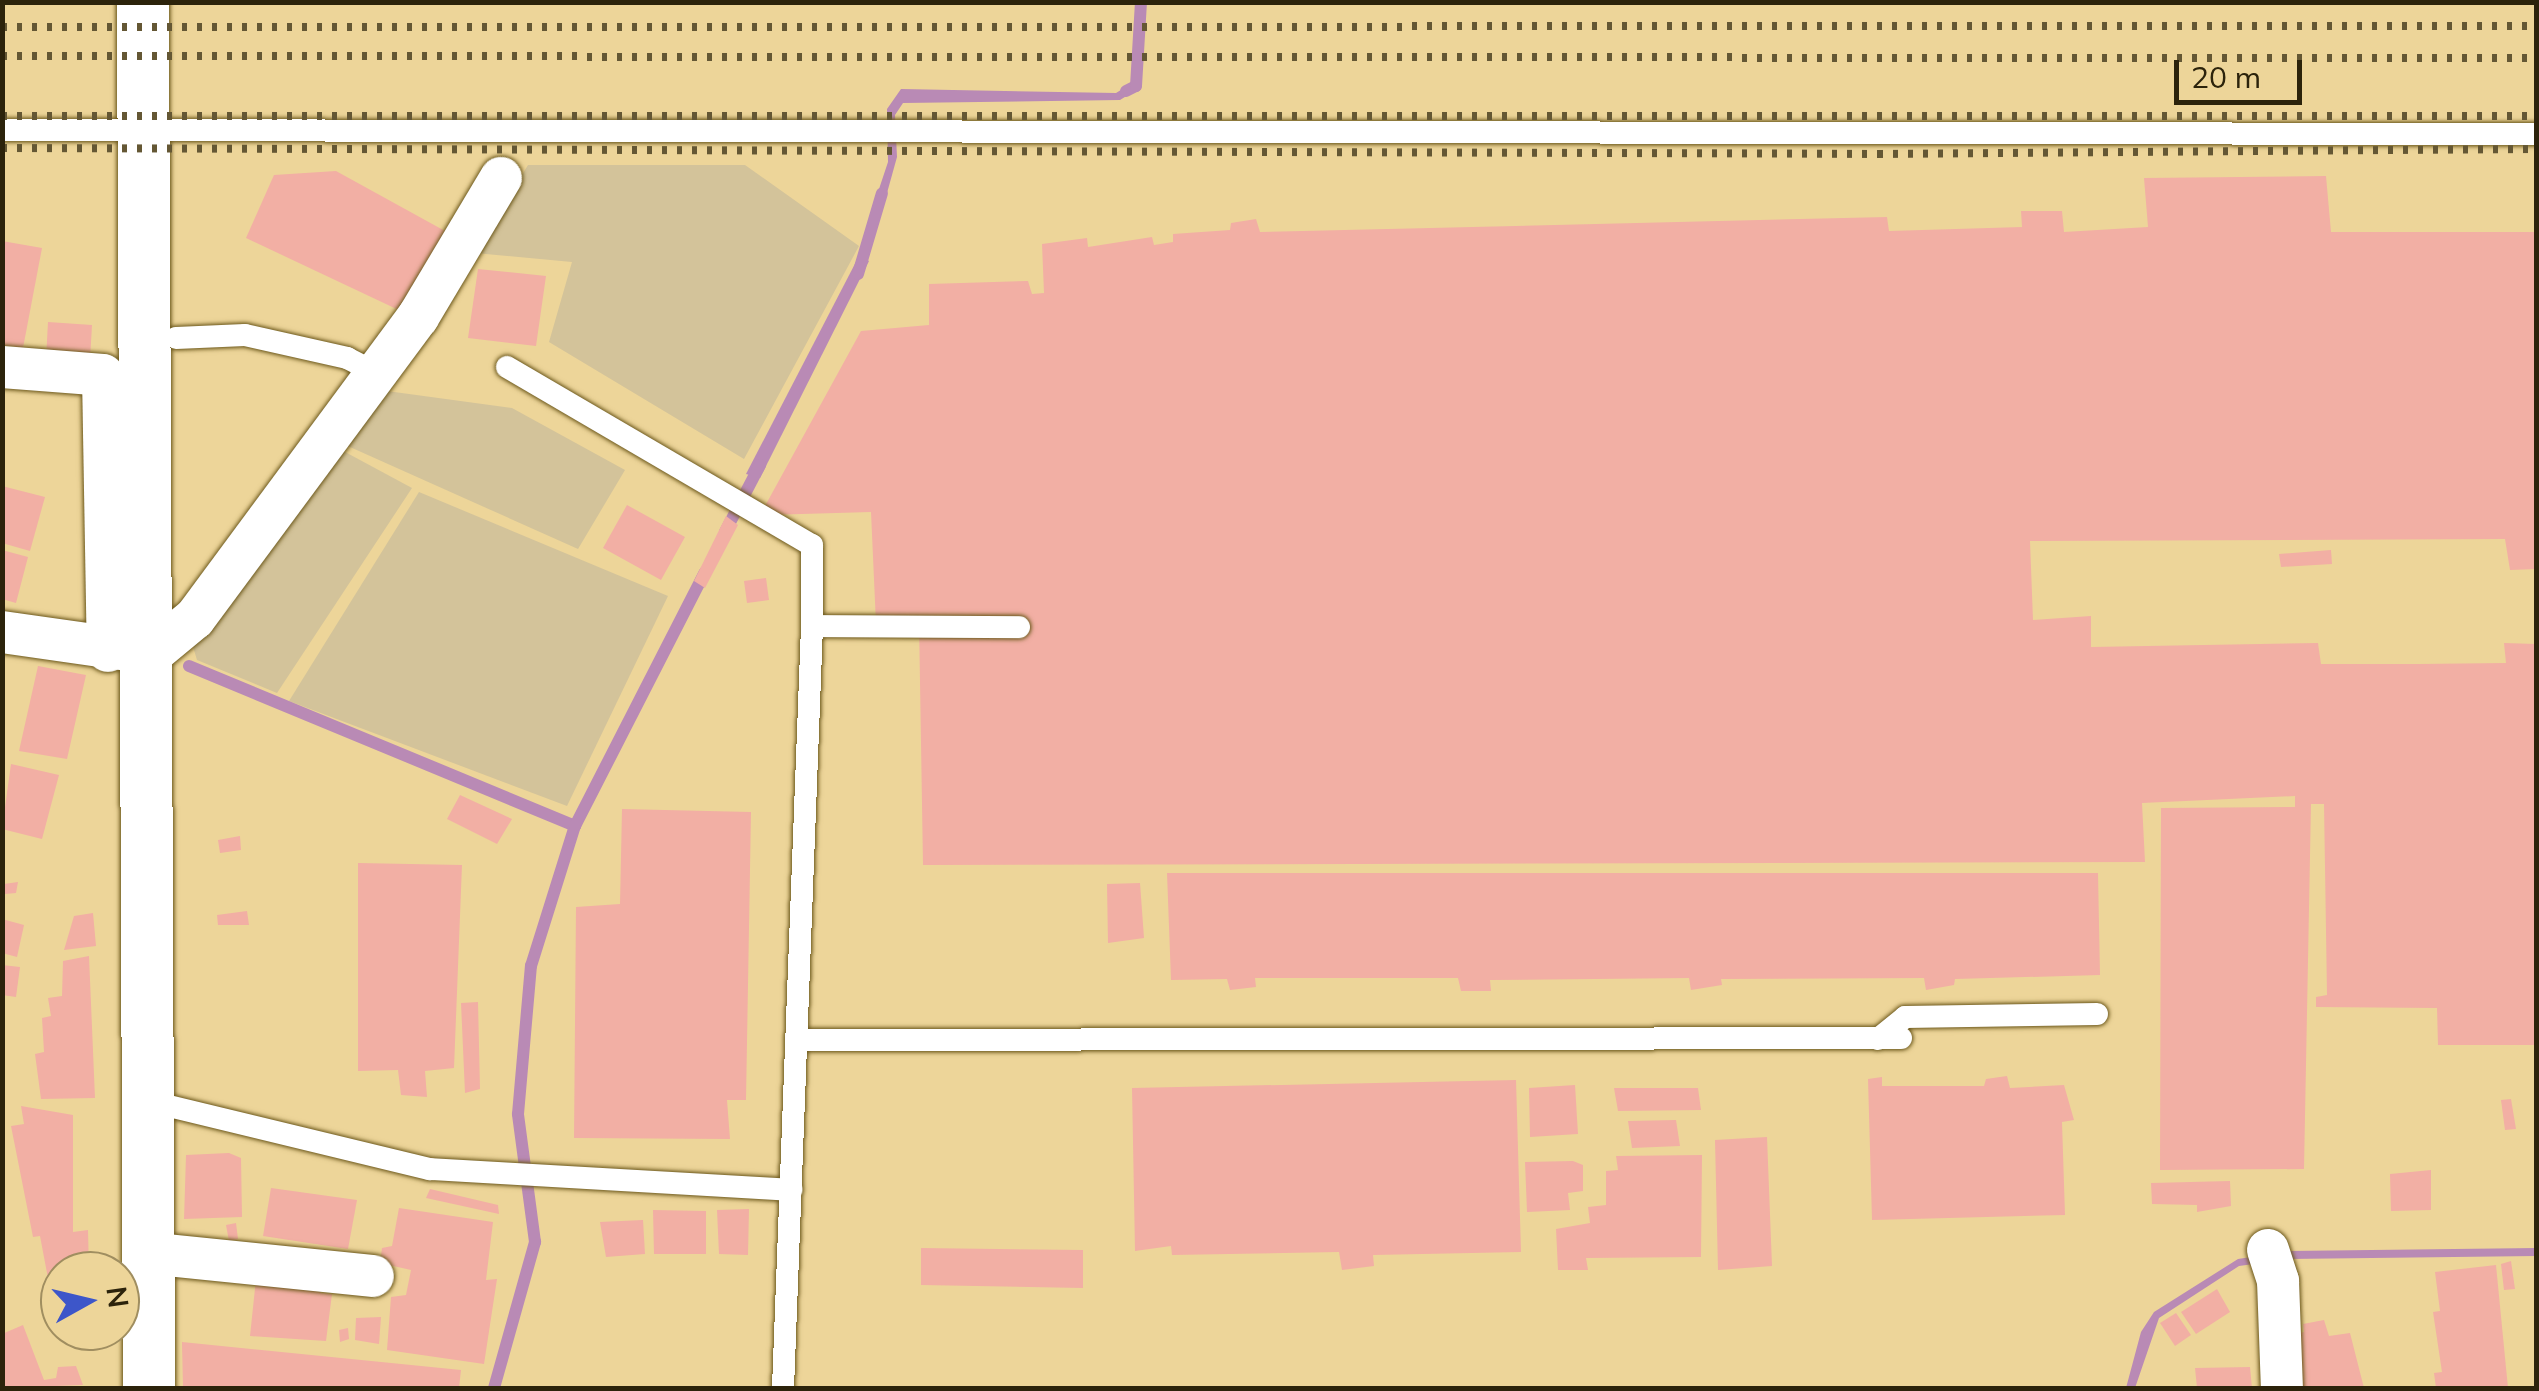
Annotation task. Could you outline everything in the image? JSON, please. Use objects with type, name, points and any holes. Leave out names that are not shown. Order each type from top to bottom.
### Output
[{"type":"street","points":[[143,2],[131,654],[149,1388]]},
{"type":"street","points":[[2,632],[131,654],[194,618],[377,373],[501,178]]},
{"type":"street","points":[[2,367],[104,375],[131,654]]},
{"type":"street","points":[[2268,1250],[2278,1282],[2282,1388]]},
{"type":"street","points":[[147,1253],[373,1276]]},
{"type":"lane","points":[[2,130],[2536,134]]},
{"type":"lane","points":[[176,338],[246,335],[348,358],[377,373]]},
{"type":"lane","points":[[507,366],[812,545],[783,1388]]},
{"type":"lane","points":[[812,626],[1018,627]]},
{"type":"lane","points":[[796,1040],[1890,1038],[1905,1017],[2098,1014]]},
{"type":"lane","points":[[143,1100],[430,1169],[791,1190]]},
{"type":"shaded area","points":[[1134,82],[1141,87],[1120,100],[903,103],[895,115],[897,157],[882,211],[873,207],[888,162],[887,109],[901,89],[1116,93]]},
{"type":"shaded area","points":[[528,165],[745,165],[859,246],[744,459],[549,342],[572,262],[475,253]]},
{"type":"shaded area","points":[[859,256],[869,261],[760,478],[746,474]]},
{"type":"shaded area","points":[[387,391],[512,408],[625,470],[578,549],[341,443]]},
{"type":"shaded area","points":[[334,446],[412,488],[277,693],[197,660],[190,637]]},
{"type":"shaded area","points":[[419,492],[668,596],[567,806],[289,701]]},
{"type":"shaded area","points":[[2536,1248],[2536,1256],[2289,1259],[2239,1266],[2159,1318],[2135,1388],[2126,1388],[2141,1332],[2154,1312],[2238,1259],[2289,1251]]},
{"type":"building","points":[[336,171],[445,231],[405,313],[246,238],[274,175]]},
{"type":"building","points":[[2326,176],[2331,232],[2536,232],[2536,569],[2510,570],[2505,539],[2030,541],[2033,620],[2091,616],[2091,647],[2318,643],[2321,664],[2418,664],[2506,663],[2504,643],[2536,644],[2536,1045],[2438,1045],[2437,1008],[2316,1007],[2316,997],[2327,995],[2324,804],[2311,804],[2304,1169],[2160,1170],[2161,808],[2295,807],[2295,796],[2142,803],[2145,862],[923,865],[919,621],[876,624],[871,512],[767,515],[765,506],[861,331],[929,325],[929,284],[1028,281],[1032,294],[1044,293],[1042,244],[1087,238],[1088,247],[1152,237],[1154,245],[1173,242],[1173,234],[1230,230],[1231,223],[1256,219],[1260,232],[1887,217],[1889,231],[2022,227],[2021,211],[2062,211],[2064,232],[2148,227],[2144,178]]},
{"type":"building","points":[[2,241],[42,248],[23,348],[2,345]]},
{"type":"building","points":[[478,269],[546,276],[536,346],[468,338]]},
{"type":"building","points":[[48,322],[92,325],[90,360],[46,359]]},
{"type":"building","points":[[2,486],[45,497],[30,551],[2,543]]},
{"type":"building","points":[[627,505],[685,537],[661,580],[603,548]]},
{"type":"building","points":[[726,516],[738,525],[705,588],[694,581]]},
{"type":"building","points":[[2,550],[28,557],[16,603],[2,599]]},
{"type":"building","points":[[2331,550],[2332,564],[2281,567],[2279,554]]},
{"type":"building","points":[[766,578],[769,600],[747,603],[744,581]]},
{"type":"building","points":[[38,666],[86,675],[67,759],[19,751]]},
{"type":"building","points":[[11,764],[59,775],[42,839],[2,829]]},
{"type":"building","points":[[460,795],[512,819],[497,844],[447,819]]},
{"type":"building","points":[[622,809],[751,812],[746,1100],[727,1100],[730,1139],[574,1138],[576,907],[620,904]]},
{"type":"building","points":[[240,836],[241,850],[220,853],[218,840]]},
{"type":"building","points":[[358,863],[462,865],[454,1068],[425,1071],[427,1097],[401,1095],[398,1070],[358,1071]]},
{"type":"building","points":[[1167,873],[2098,873],[2100,975],[1955,979],[1954,985],[1926,990],[1924,978],[1721,979],[1722,985],[1691,990],[1689,978],[1490,980],[1491,991],[1461,991],[1458,978],[1255,978],[1256,987],[1230,990],[1227,979],[1171,980]]},
{"type":"building","points":[[18,882],[16,893],[5,894],[4,884]]},
{"type":"building","points":[[1140,883],[1144,938],[1108,943],[1107,884]]},
{"type":"building","points":[[247,911],[249,925],[218,925],[217,915]]},
{"type":"building","points":[[93,913],[96,946],[64,950],[74,916]]},
{"type":"building","points":[[2,919],[24,925],[17,957],[2,953]]},
{"type":"building","points":[[89,956],[95,1098],[41,1099],[35,1054],[44,1052],[42,1018],[51,1016],[48,998],[62,996],[63,961]]},
{"type":"building","points":[[2,965],[20,967],[16,997],[2,995]]},
{"type":"building","points":[[478,1002],[480,1089],[465,1093],[461,1003]]},
{"type":"building","points":[[2007,1076],[2010,1088],[2064,1085],[2074,1120],[2062,1122],[2065,1215],[1872,1220],[1868,1079],[1882,1077],[1882,1086],[1984,1086],[1986,1079]]},
{"type":"building","points":[[1516,1080],[1521,1252],[1373,1255],[1374,1266],[1342,1270],[1339,1252],[1172,1255],[1171,1246],[1135,1251],[1132,1088]]},
{"type":"building","points":[[1575,1085],[1578,1134],[1530,1137],[1529,1088]]},
{"type":"building","points":[[1614,1088],[1698,1088],[1701,1110],[1618,1111]]},
{"type":"building","points":[[2511,1099],[2516,1129],[2505,1130],[2501,1100]]},
{"type":"building","points":[[21,1106],[73,1115],[73,1232],[88,1230],[89,1251],[43,1251],[40,1236],[33,1237],[11,1126],[24,1124]]},
{"type":"building","points":[[1676,1120],[1680,1146],[1632,1148],[1628,1121]]},
{"type":"building","points":[[1767,1137],[1772,1266],[1718,1270],[1715,1140]]},
{"type":"building","points":[[229,1153],[241,1158],[242,1217],[184,1219],[186,1155]]},
{"type":"building","points":[[1702,1155],[1701,1257],[1586,1258],[1588,1270],[1558,1270],[1556,1229],[1590,1223],[1588,1207],[1606,1205],[1606,1171],[1618,1170],[1616,1156]]},
{"type":"building","points":[[1573,1161],[1583,1165],[1583,1191],[1568,1193],[1570,1210],[1527,1212],[1525,1162]]},
{"type":"building","points":[[2431,1170],[2431,1210],[2391,1211],[2390,1174]]},
{"type":"building","points":[[2230,1181],[2231,1206],[2197,1212],[2197,1205],[2152,1204],[2151,1183]]},
{"type":"building","points":[[271,1188],[357,1200],[348,1249],[263,1236]]},
{"type":"building","points":[[430,1189],[498,1205],[499,1214],[426,1198]]},
{"type":"building","points":[[399,1208],[493,1222],[486,1280],[497,1279],[484,1364],[387,1350],[391,1297],[406,1295],[411,1270],[380,1263],[382,1248],[392,1246]]},
{"type":"building","points":[[749,1209],[748,1255],[719,1254],[717,1210]]},
{"type":"building","points":[[653,1210],[706,1211],[706,1254],[654,1254]]},
{"type":"building","points":[[643,1220],[645,1254],[606,1257],[600,1222]]},
{"type":"building","points":[[236,1223],[238,1239],[229,1241],[226,1225]]},
{"type":"building","points":[[921,1248],[1083,1250],[1083,1288],[921,1285]]},
{"type":"building","points":[[2511,1261],[2515,1289],[2504,1290],[2501,1264]]},
{"type":"building","points":[[2496,1265],[2508,1388],[2436,1388],[2434,1373],[2442,1372],[2433,1312],[2440,1311],[2435,1272]]},
{"type":"building","points":[[256,1279],[320,1287],[321,1293],[332,1294],[326,1341],[250,1336]]},
{"type":"building","points":[[2217,1289],[2230,1312],[2196,1334],[2181,1312]]},
{"type":"building","points":[[2176,1313],[2191,1335],[2175,1346],[2160,1323]]},
{"type":"building","points":[[381,1317],[379,1344],[355,1340],[356,1318]]},
{"type":"building","points":[[2324,1320],[2329,1336],[2350,1333],[2364,1388],[2297,1388],[2294,1334],[2304,1332],[2303,1324]]},
{"type":"building","points":[[23,1325],[44,1380],[56,1378],[58,1367],[76,1366],[83,1385],[2,1388],[2,1334]]},
{"type":"building","points":[[348,1328],[349,1339],[340,1342],[339,1330]]},
{"type":"building","points":[[182,1342],[461,1370],[459,1388],[183,1388]]},
{"type":"building","points":[[2250,1367],[2252,1388],[2197,1388],[2195,1368]]},
{"type":"waterway","points":[[1126,91],[1136,86],[1141,2]]},
{"type":"waterway","points":[[858,274],[882,193]]},
{"type":"waterway","points":[[725,532],[760,465]]},
{"type":"waterway","points":[[494,1388],[535,1242],[518,1114],[531,966],[575,826],[705,572]]},
{"type":"waterway","points":[[189,666],[575,826]]},
{"type":"railway","points":[[2,27],[2536,26]]},
{"type":"railway","points":[[2,56],[2536,58]]},
{"type":"railway","points":[[2,116],[2536,116]]},
{"type":"railway","points":[[2,148],[1878,154],[2536,149]]}]
